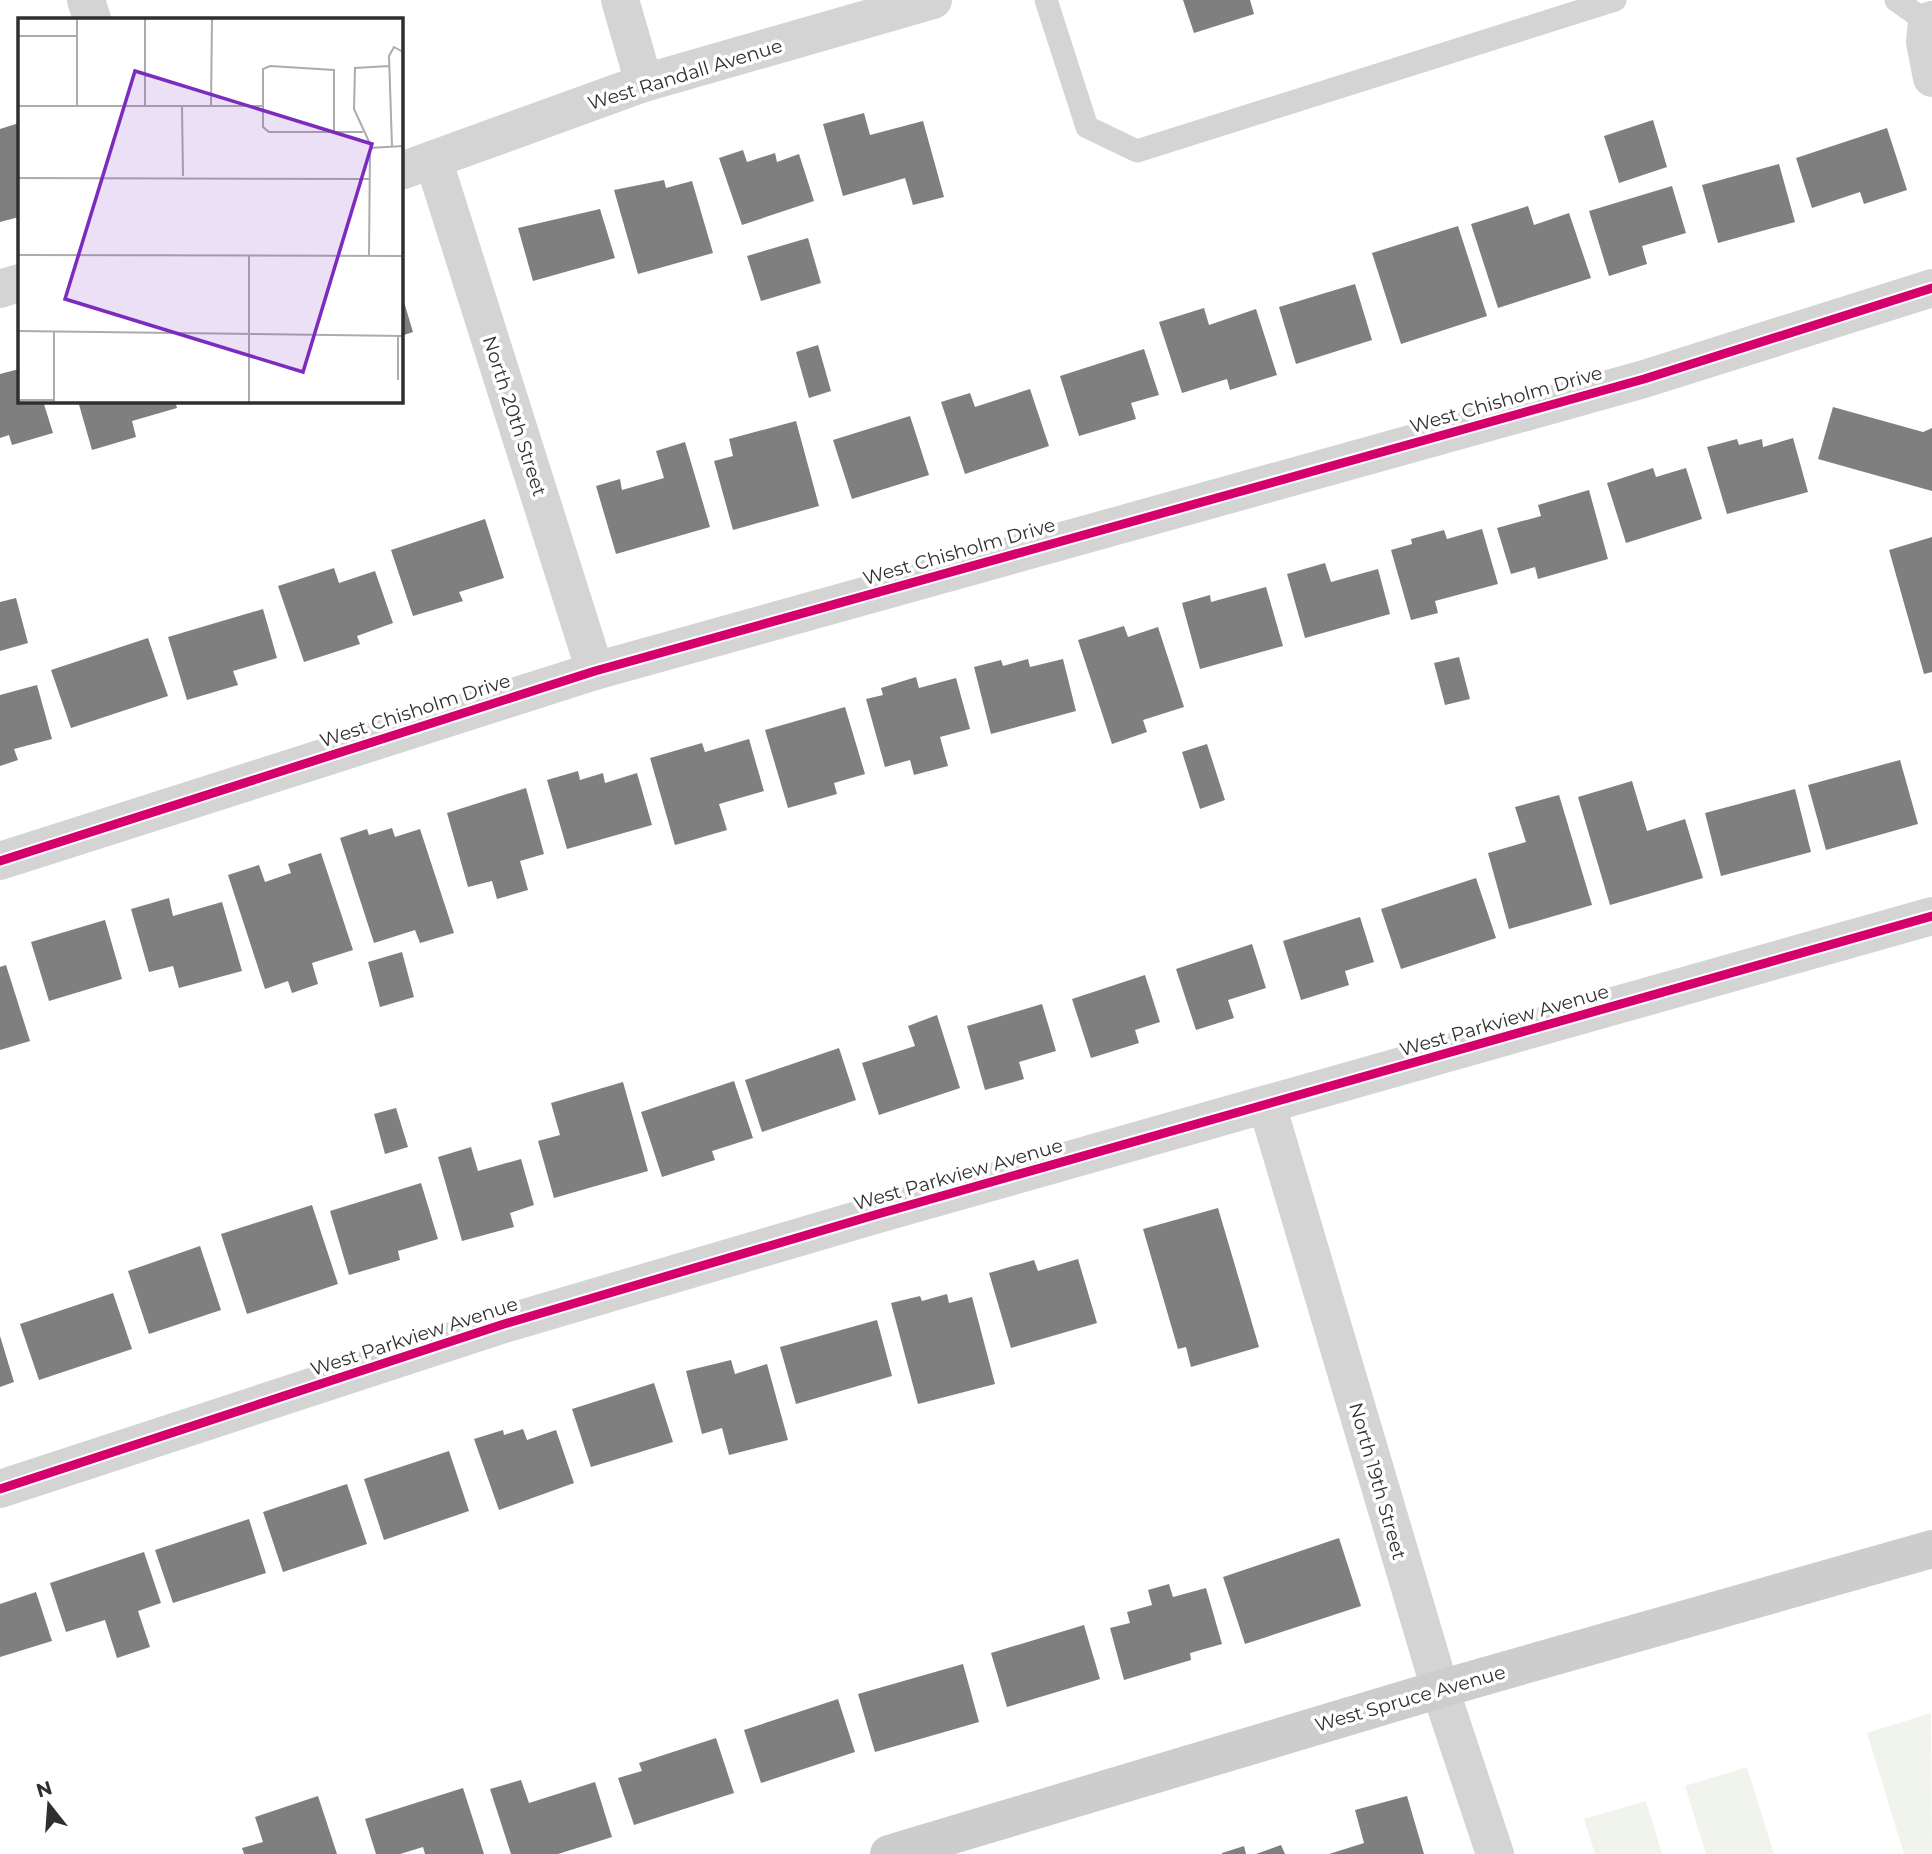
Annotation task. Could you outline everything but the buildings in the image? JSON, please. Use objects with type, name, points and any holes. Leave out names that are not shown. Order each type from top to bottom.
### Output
[{"type":"street","points":[[86,0],[92,18]]},
{"type":"street","points":[[620,0],[644,83]]},
{"type":"street","name":"West Randall Avenue","points":[[417,166],[644,83],[933,0]]},
{"type":"street","points":[[1930,21],[1925,42],[1932,78]]},
{"type":"street","name":"North 20th Street","points":[[417,166],[595,671]]},
{"type":"street","points":[[0,289],[18,283]]},
{"type":"street","name":"West Chisholm Drive","points":[[0,861],[595,671],[1644,379],[1932,288]]},
{"type":"street","name":"West Parkview Avenue","points":[[0,1489],[504,1324],[1932,916]]},
{"type":"street","name":"North 19th Street","points":[[1268,1105],[1440,1689],[1495,1854]]},
{"type":"street","name":"West Spruce Avenue","points":[[889,1854],[1440,1689],[1932,1549]]},
{"type":"lane","points":[[1046,0],[1087,127],[1137,151],[1615,0]]},
{"type":"lane","points":[[1896,0],[1930,21]]},
{"type":"shaded area","points":[[1931,1713],[1932,1854],[1904,1854],[1867,1733]]},
{"type":"shaded area","points":[[1747,1767],[1774,1854],[1706,1854],[1685,1786]]},
{"type":"shaded area","points":[[1646,1801],[1662,1854],[1595,1854],[1584,1819]]},
{"type":"cycle path","points":[[0,861],[595,671],[1644,379],[1932,288]]},
{"type":"cycle path","points":[[0,1489],[504,1324],[878,1214],[1932,916]]}]
